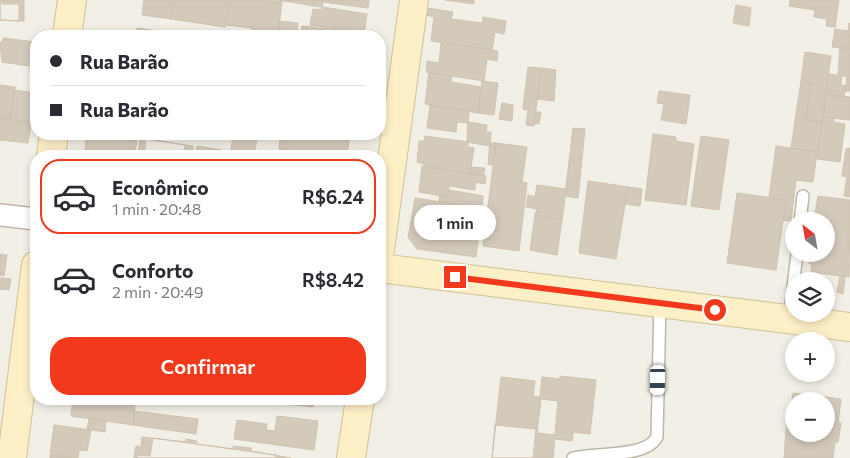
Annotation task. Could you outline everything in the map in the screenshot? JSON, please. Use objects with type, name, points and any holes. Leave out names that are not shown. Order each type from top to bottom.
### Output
[{"type":"street","points":[[68,30],[72,0]]},
{"type":"street","points":[[386,205],[414,0]]},
{"type":"street","points":[[0,216],[30,218]]},
{"type":"street","points":[[386,269],[785,319]]},
{"type":"street","points":[[12,458],[30,313]]},
{"type":"street","points":[[812,322],[850,327]]},
{"type":"street","points":[[352,458],[359,405]]},
{"type":"lane","points":[[801,212],[803,196]]},
{"type":"lane","points":[[573,458],[640,455],[654,443],[657,437],[660,303]]},
{"type":"building","points":[[0,0],[24,0],[24,21],[0,20]]},
{"type":"building","points":[[0,0],[2,0],[2,4],[19,4],[19,21],[0,20]]},
{"type":"building","points":[[144,0],[174,0],[171,19],[142,15]]},
{"type":"building","points":[[174,0],[230,0],[225,27],[171,19]]},
{"type":"building","points":[[230,0],[282,1],[279,30],[252,30],[252,28],[226,25]]},
{"type":"building","points":[[279,0],[314,0],[314,6]]},
{"type":"building","points":[[314,0],[369,0],[368,8],[323,2],[322,7],[314,6]]},
{"type":"building","points":[[445,0],[474,0],[474,4]]},
{"type":"building","points":[[790,0],[839,0],[835,27],[826,26],[827,19],[814,17],[815,10],[789,6]]},
{"type":"building","points":[[736,5],[751,8],[749,26],[733,23]]},
{"type":"building","points":[[322,7],[367,14],[364,30],[344,30],[310,25],[313,9],[322,10]]},
{"type":"building","points":[[427,8],[453,12],[451,19],[482,23],[483,17],[506,21],[504,34],[495,32],[492,50],[431,41],[434,17],[426,15]]},
{"type":"building","points":[[279,21],[298,23],[297,30],[278,30]]},
{"type":"building","points":[[849,23],[850,49],[832,47],[835,29],[848,31]]},
{"type":"building","points":[[302,26],[337,30],[302,30]]},
{"type":"building","points":[[3,38],[30,41],[30,66],[2,62],[0,42],[2,43]]},
{"type":"building","points":[[441,43],[498,51],[497,61],[487,59],[484,81],[426,72],[427,61],[439,63]]},
{"type":"building","points":[[840,48],[850,49],[850,91],[845,91],[847,77],[838,74]]},
{"type":"building","points":[[805,52],[831,56],[822,122],[806,120],[811,83],[801,81]]},
{"type":"building","points":[[528,67],[541,68],[534,126],[526,125],[528,110],[523,109]]},
{"type":"building","points":[[541,68],[556,70],[554,101],[537,99]]},
{"type":"building","points":[[429,72],[452,76],[451,82],[481,87],[478,113],[425,104]]},
{"type":"building","points":[[829,74],[842,76],[841,85],[846,86],[844,97],[826,94]]},
{"type":"building","points":[[482,81],[498,83],[494,115],[478,113]]},
{"type":"building","points":[[801,81],[811,83],[806,120],[822,122],[817,152],[791,148]]},
{"type":"building","points":[[0,85],[15,87],[10,120],[0,118]]},
{"type":"building","points":[[14,90],[30,92],[30,123],[10,120]]},
{"type":"building","points":[[659,91],[690,95],[686,124],[661,120],[664,104],[657,103]]},
{"type":"building","points":[[826,94],[850,97],[850,120],[823,117]]},
{"type":"building","points":[[502,103],[513,105],[512,121],[499,119]]},
{"type":"building","points":[[430,105],[469,111],[468,123],[457,122],[456,132],[427,128]]},
{"type":"building","points":[[536,112],[541,112],[539,124],[534,123]]},
{"type":"building","points":[[823,117],[834,118],[833,122],[845,124],[840,162],[817,159]]},
{"type":"building","points":[[0,118],[30,123],[28,143],[0,140]]},
{"type":"building","points":[[468,122],[487,125],[486,132],[491,132],[490,146],[467,142]]},
{"type":"building","points":[[573,128],[585,129],[578,198],[565,196]]},
{"type":"building","points":[[653,134],[676,137],[676,141],[694,144],[686,205],[645,200]]},
{"type":"building","points":[[425,136],[468,142],[468,147],[474,148],[470,174],[424,167],[424,164],[417,162],[419,141],[424,141]]},
{"type":"building","points":[[701,136],[729,140],[719,210],[691,206]]},
{"type":"building","points":[[86,140],[137,141],[135,150],[85,150]]},
{"type":"building","points":[[140,140],[153,140],[193,146],[193,150],[139,150]]},
{"type":"building","points":[[146,140],[185,145],[184,150],[145,150]]},
{"type":"building","points":[[232,140],[257,140],[255,150],[231,150]]},
{"type":"building","points":[[280,140],[349,140],[348,150],[279,149]]},
{"type":"building","points":[[490,143],[496,143],[493,165],[488,164]]},
{"type":"building","points":[[496,143],[527,147],[522,182],[527,183],[519,251],[483,246]]},
{"type":"building","points":[[197,146],[222,150],[197,150]]},
{"type":"building","points":[[776,146],[817,152],[813,182],[796,180],[792,212],[785,212],[785,220],[783,220],[786,200],[769,198]]},
{"type":"building","points":[[850,148],[850,197],[844,196],[847,177],[842,176],[846,149]]},
{"type":"building","points":[[422,166],[486,176],[485,184],[475,182],[475,190],[449,186],[448,197],[419,192]]},
{"type":"building","points":[[471,167],[485,168],[483,176],[470,174]]},
{"type":"building","points":[[588,181],[628,187],[616,259],[579,253]]},
{"type":"building","points":[[537,185],[566,189],[562,220],[535,215],[537,209],[526,207],[528,195],[535,197]]},
{"type":"building","points":[[628,187],[642,189],[640,206],[625,204]]},
{"type":"building","points":[[449,190],[483,196],[482,208],[439,202],[440,195],[448,197]]},
{"type":"building","points":[[737,193],[786,200],[776,270],[727,263]]},
{"type":"building","points":[[818,196],[850,200],[849,277],[835,275],[835,272],[811,272],[812,265],[808,262],[835,262],[835,212],[815,212]]},
{"type":"building","points":[[415,198],[482,208],[479,233],[411,222]]},
{"type":"building","points":[[535,215],[562,220],[557,255],[530,250]]},
{"type":"building","points":[[411,222],[479,233],[476,257],[417,249],[408,237]]},
{"type":"building","points":[[0,254],[7,255],[4,276],[0,275]]},
{"type":"building","points":[[840,276],[845,276],[843,294],[837,292]]},
{"type":"building","points":[[0,278],[11,279],[9,290],[0,289]]},
{"type":"building","points":[[560,376],[596,380],[590,434],[573,432],[572,441],[555,439],[553,458],[492,458],[501,377],[535,381],[533,396],[540,397],[542,377],[560,379]]},
{"type":"building","points":[[835,398],[841,399],[838,423],[841,423],[838,442],[835,442]]},
{"type":"building","points":[[541,399],[558,401],[555,435],[537,433]]},
{"type":"building","points":[[72,405],[135,405],[133,425],[71,416]]},
{"type":"building","points":[[295,405],[313,405],[313,407]]},
{"type":"building","points":[[134,411],[198,419],[196,434],[133,425]]},
{"type":"building","points":[[277,416],[318,421],[314,450],[234,439],[237,420],[267,424],[266,430],[275,431]]},
{"type":"building","points":[[89,419],[106,421],[105,432],[87,429]]},
{"type":"building","points":[[54,425],[91,430],[87,451],[79,450],[78,458],[50,455]]},
{"type":"building","points":[[495,425],[536,429],[533,458],[492,458]]},
{"type":"building","points":[[142,437],[185,442],[186,439],[197,441],[196,444],[233,449],[233,446],[251,448],[251,451],[291,458],[134,458],[136,446],[141,447]]},
{"type":"building","points":[[153,438],[276,455],[276,458],[137,458],[137,455],[150,456]]},
{"type":"building","points":[[785,442],[835,442],[833,458],[784,458]]},
{"type":"building","points":[[50,455],[72,458],[50,458]]},
{"type":"route","points":[[455,277],[715,310]]}]
